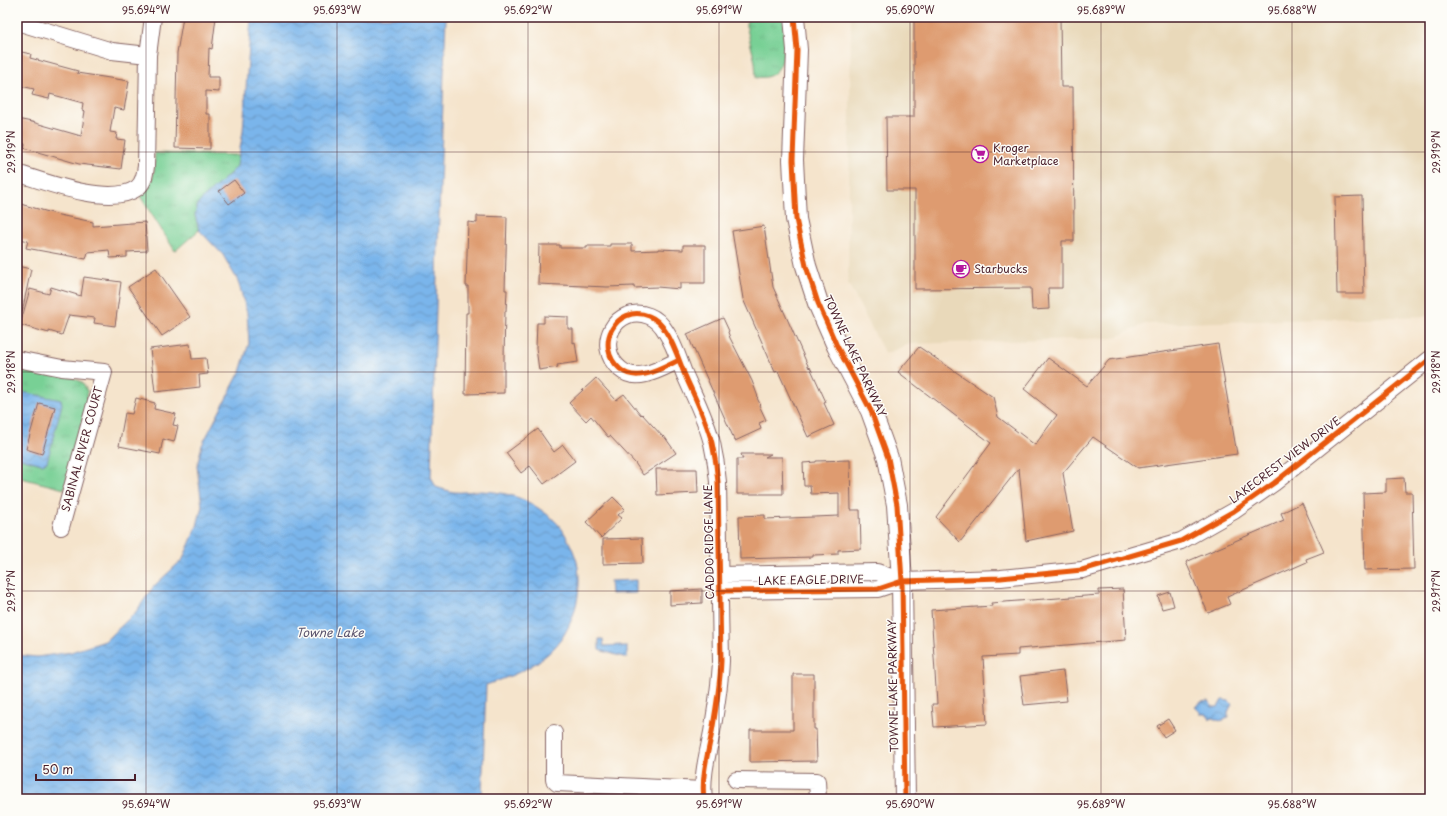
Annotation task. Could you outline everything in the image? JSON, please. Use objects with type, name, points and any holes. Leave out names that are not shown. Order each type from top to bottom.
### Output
[{"type":"street","points":[[17,173],[57,186],[96,194],[125,194],[138,188],[144,178],[146,166],[148,55],[153,17]]},
{"type":"street","name":"TOWNE LAKE PARKWAY","points":[[794,17],[797,50],[792,160],[796,219],[806,266],[818,303],[837,346],[871,411],[888,458],[897,505],[902,581],[905,799]]},
{"type":"street","name":"TOWNE LAKE PARKWAY","points":[[797,50],[808,17]]},
{"type":"street","points":[[17,22],[112,51],[148,55]]},
{"type":"street","name":"CADDO RIDGE LANE","points":[[679,360],[649,374],[634,375],[621,370],[612,362],[607,349],[608,338],[614,325],[624,317],[635,314],[648,315],[659,322],[667,332],[679,360],[704,419],[712,442],[718,482],[720,677],[707,756],[703,794]]},
{"type":"street","name":"SABINAL RIVER COURT","points":[[17,359],[62,368],[104,372],[61,527]]},
{"type":"street","name":"LAKECREST VIEW DRIVE","points":[[902,581],[1001,578],[1082,570],[1181,541],[1234,511],[1274,482],[1430,359]]},
{"type":"street","name":"LAKE EAGLE DRIVE","points":[[720,583],[877,572],[902,581]]},
{"type":"street","points":[[554,733],[554,780],[557,783],[703,794]]},
{"type":"street","points":[[736,780],[817,781],[818,799]]},
{"type":"shaded area","points":[[851,17],[1426,17],[1426,47],[1430,47],[1430,316],[1145,324],[1114,338],[909,344],[885,354],[848,283]]},
{"type":"green space","points":[[747,17],[786,17],[785,43],[782,61],[779,68],[773,74],[766,77],[756,78],[755,62],[747,29]]},
{"type":"green space","points":[[155,153],[239,155],[237,167],[198,204],[195,215],[199,230],[175,251],[140,196],[149,185],[153,176]]},
{"type":"green space","points":[[17,366],[74,378],[83,383],[87,391],[88,399],[64,489],[17,477],[17,457],[42,464],[22,392],[17,391]]},
{"type":"water","name":"Towne Lake","points":[[251,17],[446,17],[431,476],[436,487],[450,491],[503,493],[521,499],[531,503],[555,521],[562,529],[573,549],[577,562],[579,586],[575,610],[565,633],[558,643],[543,658],[520,672],[486,685],[482,799],[17,799],[17,655],[37,657],[71,652],[105,641],[135,613],[154,586],[183,559],[197,526],[202,506],[197,466],[202,445],[240,372],[249,343],[247,313],[238,281],[223,255],[199,230],[195,215],[198,204],[204,197],[237,166],[243,131]]},
{"type":"water","points":[[17,391],[61,400],[62,404],[47,462],[42,464],[17,457]]},
{"type":"water","points":[[636,580],[636,593],[611,594],[610,581]]},
{"type":"water","points":[[599,639],[603,639],[604,646],[621,645],[621,647],[627,647],[627,658],[599,650]]},
{"type":"water","points":[[1222,700],[1229,701],[1232,704],[1228,712],[1228,718],[1219,721],[1213,718],[1210,719],[1206,714],[1200,714],[1195,707],[1201,702],[1208,701],[1213,707],[1218,707]]},
{"type":"building","points":[[183,17],[216,17],[212,49],[209,48],[208,77],[219,77],[219,92],[206,91],[206,114],[210,114],[210,149],[175,148],[177,53]]},
{"type":"building","name":"Kroger Marketplace","points":[[914,17],[1060,17],[1061,87],[1073,87],[1074,241],[1062,241],[1062,288],[1048,288],[1049,309],[1032,310],[1031,288],[915,289],[915,190],[887,190],[886,117],[914,117]]},
{"type":"building","points":[[17,51],[31,54],[30,58],[78,71],[77,73],[129,81],[124,110],[114,108],[110,132],[117,133],[116,139],[125,140],[121,169],[79,164],[24,148],[25,144],[17,142],[17,119],[81,136],[85,111],[82,110],[83,103],[50,94],[49,99],[32,95],[34,89],[17,85]]},
{"type":"building","points":[[234,180],[244,193],[229,204],[219,191]]},
{"type":"building","points":[[1362,196],[1364,294],[1337,294],[1335,197]]},
{"type":"building","points":[[17,203],[59,215],[93,222],[93,226],[145,222],[147,251],[127,252],[127,257],[110,258],[109,250],[88,252],[86,259],[26,248],[28,241],[17,238]]},
{"type":"building","points":[[477,216],[507,217],[505,290],[507,290],[505,311],[504,393],[465,394],[466,313],[468,313],[468,286],[466,286],[468,222],[477,223]]},
{"type":"building","points":[[764,226],[773,287],[809,368],[810,367],[826,402],[824,403],[834,425],[808,437],[778,371],[775,372],[743,299],[732,231]]},
{"type":"building","points":[[610,244],[632,244],[632,251],[658,249],[683,250],[683,245],[705,245],[705,283],[680,283],[680,289],[657,287],[634,288],[634,286],[607,287],[538,284],[539,245],[560,245],[560,248],[587,248],[587,246],[610,246]]},
{"type":"building","points":[[17,266],[31,269],[22,312],[17,312]]},
{"type":"building","points":[[156,268],[190,317],[162,336],[128,287]]},
{"type":"building","points":[[84,277],[121,282],[115,326],[94,323],[95,318],[69,315],[62,335],[20,325],[30,289],[49,294],[51,287],[81,296]]},
{"type":"building","points":[[544,316],[568,317],[568,329],[573,329],[573,343],[575,342],[578,362],[557,365],[558,367],[539,370],[536,348],[537,323],[544,323]]},
{"type":"building","points":[[723,318],[729,331],[730,338],[752,381],[758,397],[759,405],[766,420],[759,423],[761,429],[735,441],[687,334]]},
{"type":"building","points":[[190,344],[192,359],[206,358],[208,374],[199,375],[200,387],[155,392],[150,349]]},
{"type":"building","points":[[1218,344],[1237,454],[1138,468],[1093,437],[1063,473],[1073,531],[1026,541],[1019,468],[960,542],[936,517],[991,443],[898,372],[919,347],[993,397],[998,417],[1035,445],[1057,415],[1024,389],[1048,358],[1087,386],[1109,360]]},
{"type":"building","points":[[596,378],[616,400],[624,394],[641,415],[642,414],[663,437],[664,436],[676,453],[643,475],[635,463],[610,436],[608,437],[591,416],[586,421],[569,403]]},
{"type":"building","points":[[136,398],[155,403],[154,409],[176,414],[173,425],[178,426],[174,442],[163,439],[160,454],[119,446],[125,413],[132,414]]},
{"type":"building","points":[[39,403],[55,407],[42,454],[26,449]]},
{"type":"building","points":[[538,429],[554,452],[563,445],[575,461],[544,484],[530,466],[521,473],[506,453]]},
{"type":"building","points":[[741,454],[771,454],[765,457],[782,457],[783,494],[737,494],[737,459],[743,459]]},
{"type":"building","points":[[850,460],[851,510],[860,510],[861,549],[838,550],[838,554],[813,555],[813,557],[740,559],[739,516],[765,515],[765,519],[839,516],[839,493],[811,494],[810,486],[804,486],[803,463]]},
{"type":"building","points":[[656,469],[697,469],[698,493],[657,495]]},
{"type":"building","points":[[1404,478],[1405,492],[1412,492],[1414,569],[1365,570],[1363,493],[1386,492],[1386,479]]},
{"type":"building","points":[[613,497],[625,509],[618,515],[622,518],[601,538],[586,522]]},
{"type":"building","points":[[1302,503],[1324,552],[1306,559],[1307,562],[1227,597],[1230,604],[1208,613],[1186,562],[1284,520],[1281,513]]},
{"type":"building","points":[[642,538],[643,563],[603,564],[603,539]]},
{"type":"building","points":[[702,589],[702,603],[670,605],[670,591]]},
{"type":"building","points":[[1123,589],[1126,640],[1018,649],[1018,655],[983,657],[987,724],[934,727],[932,704],[937,704],[931,610],[992,606],[991,603],[1099,595],[1099,590]]},
{"type":"building","points":[[1170,592],[1174,606],[1162,609],[1158,596]]},
{"type":"building","points":[[1063,671],[1067,701],[1024,705],[1020,676]]},
{"type":"building","points":[[793,674],[814,674],[814,729],[816,729],[817,761],[750,762],[750,730],[793,730]]},
{"type":"building","points":[[1168,719],[1175,730],[1164,737],[1157,726]]},
{"type":"cycle path","points":[[794,17],[797,50],[793,160],[796,219],[806,266],[818,303],[837,346],[871,411],[888,458],[897,505],[902,581],[905,799]]},
{"type":"cycle path","points":[[679,360],[650,373],[642,375],[627,373],[620,369],[612,360],[608,349],[612,329],[618,321],[627,316],[637,314],[652,317],[661,325],[674,347],[703,416],[714,453],[718,482],[721,661],[716,706],[703,782],[704,799]]},
{"type":"cycle path","points":[[720,591],[878,589],[902,581],[1001,578],[1082,570],[1181,541],[1234,511],[1274,483],[1430,359]]},
{"type":"place","name":"Kroger Marketplace","points":[[980,154]]},
{"type":"place","name":"Starbucks","points":[[961,269]]}]
